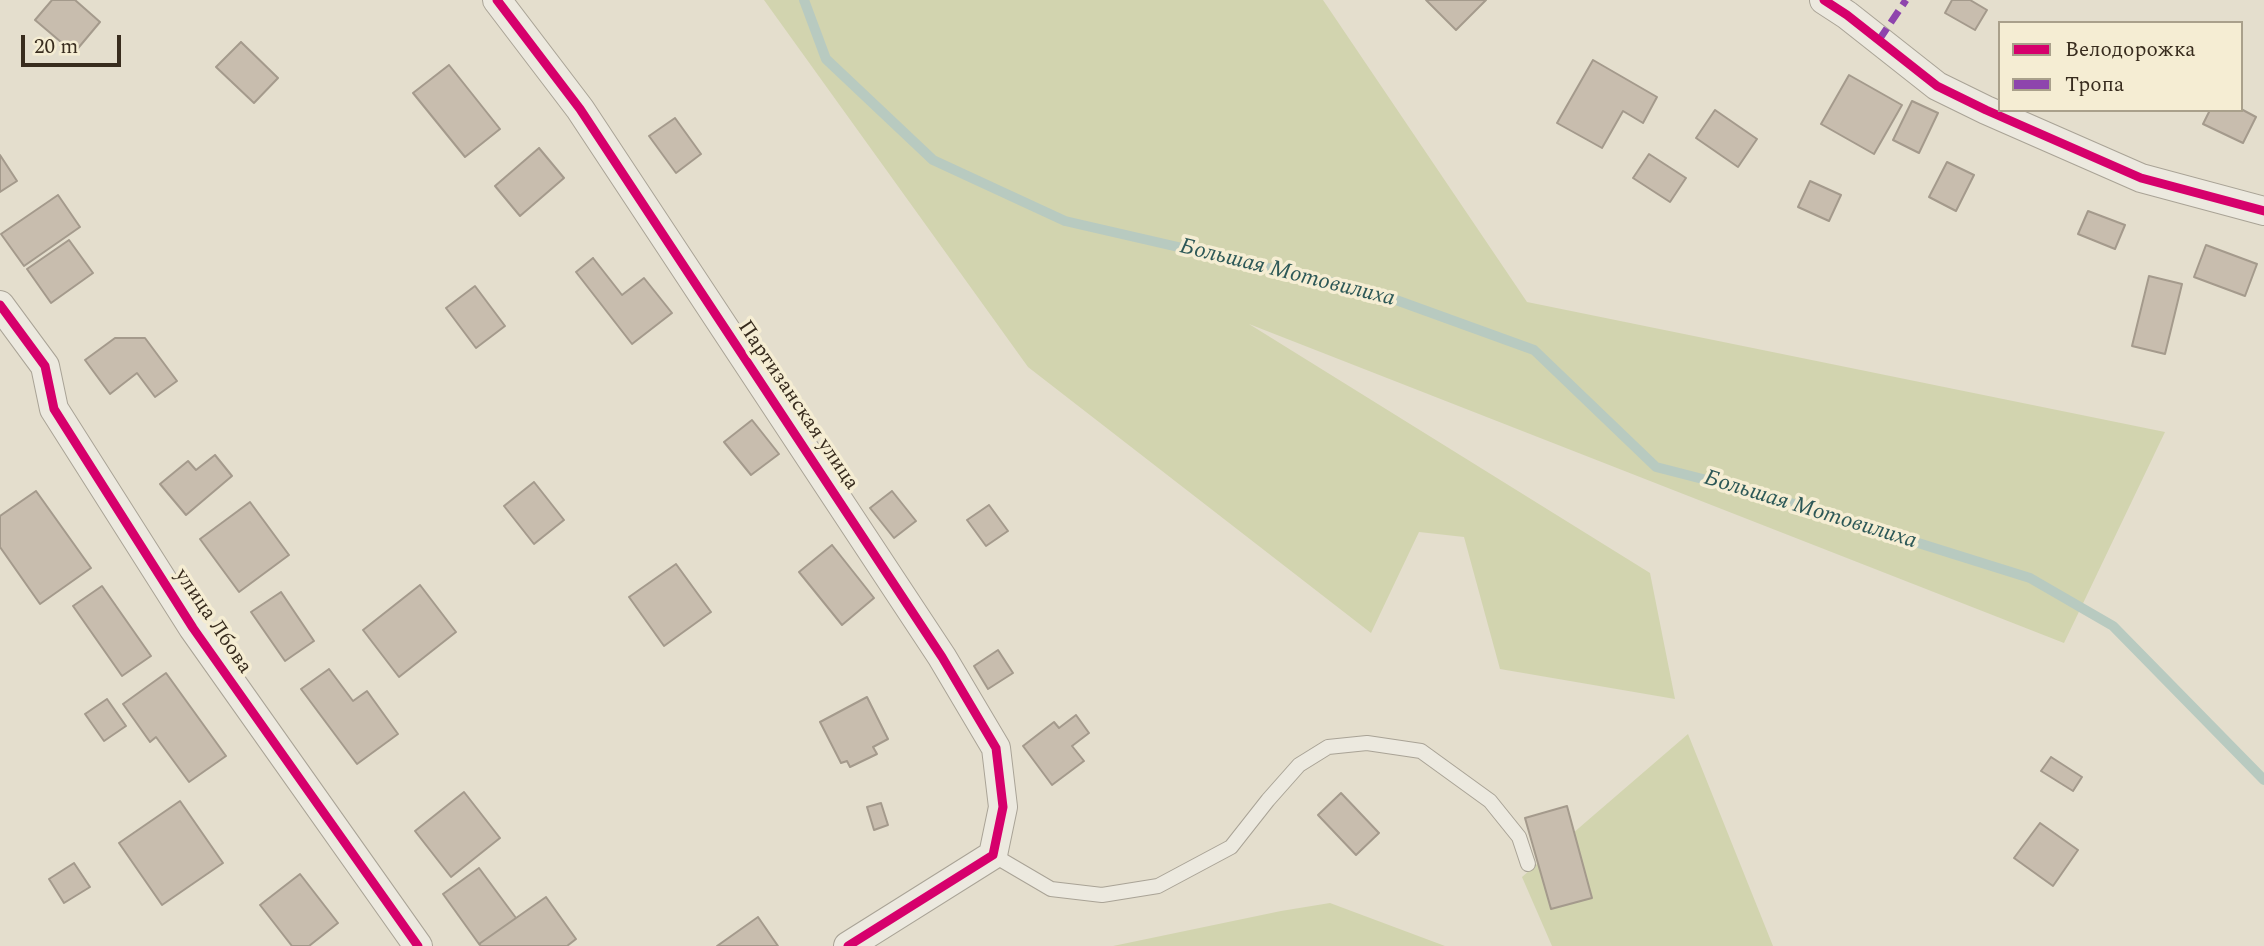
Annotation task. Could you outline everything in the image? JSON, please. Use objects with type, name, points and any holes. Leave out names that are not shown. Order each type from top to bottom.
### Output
[{"type":"street","name":"Партизанская улица","points":[[496,0],[580,109],[942,657],[996,748],[1003,807],[993,855]]},
{"type":"street","points":[[1824,0],[1937,86],[1986,110],[2141,178],[2264,211]]},
{"type":"street","name":"улица Лбова","points":[[0,305],[45,366],[54,409],[193,628],[418,946]]},
{"type":"street","points":[[848,946],[993,855]]},
{"type":"lane","points":[[993,855],[1051,889],[1102,895],[1158,886],[1231,847],[1299,765],[1328,747],[1367,743],[1421,751],[1490,801],[1519,837],[1528,864]]},
{"type":"green space","points":[[764,0],[1323,0],[1527,302],[2165,432],[2064,643],[1249,324],[1650,573],[1675,699],[1500,669],[1464,537],[1419,532],[1371,633],[1028,367]]},
{"type":"green space","points":[[1688,734],[1773,946],[1552,946],[1522,877]]},
{"type":"green space","points":[[1330,903],[1445,946],[1113,946],[1281,911]]},
{"type":"building","points":[[52,0],[75,0],[100,22],[74,53],[35,20]]},
{"type":"building","points":[[1426,0],[1486,0],[1456,30]]},
{"type":"building","points":[[1952,0],[1970,0],[1987,10],[1975,30],[1945,13]]},
{"type":"building","points":[[241,42],[278,78],[254,103],[216,67]]},
{"type":"building","points":[[1593,60],[1657,97],[1643,123],[1623,111],[1602,148],[1557,123]]},
{"type":"building","points":[[449,65],[500,129],[465,157],[413,93]]},
{"type":"building","points":[[1849,75],[1902,105],[1874,154],[1821,124]]},
{"type":"building","points":[[1912,101],[1938,113],[1919,153],[1893,140]]},
{"type":"building","points":[[1715,110],[1757,139],[1738,167],[1696,138]]},
{"type":"building","points":[[2243,110],[2256,117],[2243,143],[2203,124],[2209,112]]},
{"type":"building","points":[[675,118],[701,154],[676,173],[649,136]]},
{"type":"building","points":[[539,148],[564,178],[520,216],[495,186]]},
{"type":"building","points":[[1649,154],[1686,178],[1670,202],[1633,178]]},
{"type":"building","points":[[0,155],[17,181],[0,192]]},
{"type":"building","points":[[1947,162],[1974,175],[1956,211],[1929,197]]},
{"type":"building","points":[[1810,181],[1841,195],[1829,221],[1798,207]]},
{"type":"building","points":[[58,195],[80,227],[24,266],[1,234]]},
{"type":"building","points":[[2088,211],[2125,225],[2115,249],[2078,234]]},
{"type":"building","points":[[69,240],[93,273],[51,303],[27,269]]},
{"type":"building","points":[[2206,245],[2257,264],[2245,296],[2194,277]]},
{"type":"building","points":[[593,258],[622,295],[644,278],[672,313],[632,344],[576,272]]},
{"type":"building","points":[[2149,276],[2182,284],[2165,354],[2132,346]]},
{"type":"building","points":[[475,286],[505,326],[476,348],[446,308]]},
{"type":"building","points":[[115,338],[145,338],[177,381],[155,397],[137,373],[110,394],[85,360]]},
{"type":"building","points":[[752,420],[779,454],[751,475],[724,442]]},
{"type":"building","points":[[215,455],[232,476],[186,515],[160,484],[188,461],[196,470]]},
{"type":"building","points":[[534,482],[564,520],[534,544],[504,506]]},
{"type":"building","points":[[36,491],[91,568],[40,604],[0,547],[0,516]]},
{"type":"building","points":[[892,491],[916,521],[894,538],[870,508]]},
{"type":"building","points":[[250,502],[289,555],[239,592],[200,539]]},
{"type":"building","points":[[989,505],[1008,531],[986,546],[967,520]]},
{"type":"building","points":[[832,545],[874,598],[842,625],[799,572]]},
{"type":"building","points":[[676,564],[711,612],[664,646],[629,597]]},
{"type":"building","points":[[420,585],[456,632],[399,677],[363,630]]},
{"type":"building","points":[[102,586],[151,656],[122,676],[73,606]]},
{"type":"building","points":[[281,592],[314,641],[285,661],[251,612]]},
{"type":"building","points":[[998,650],[1013,673],[988,689],[974,666]]},
{"type":"building","points":[[329,669],[353,701],[367,691],[398,734],[357,764],[301,689]]},
{"type":"building","points":[[166,673],[226,756],[189,782],[156,737],[150,742],[123,704]]},
{"type":"building","points":[[867,697],[888,739],[873,747],[877,754],[850,767],[847,761],[841,763],[820,722]]},
{"type":"building","points":[[107,699],[126,726],[104,741],[85,714]]},
{"type":"building","points":[[1076,715],[1089,733],[1072,746],[1084,761],[1052,785],[1023,746],[1054,722],[1059,728]]},
{"type":"building","points":[[2051,757],[2082,777],[2073,791],[2041,771]]},
{"type":"building","points":[[464,792],[500,838],[451,877],[415,831]]},
{"type":"building","points":[[1341,793],[1379,833],[1356,855],[1318,815]]},
{"type":"building","points":[[180,801],[223,863],[162,905],[119,843]]},
{"type":"building","points":[[881,803],[888,825],[874,830],[867,807]]},
{"type":"building","points":[[1567,806],[1592,898],[1551,909],[1525,818]]},
{"type":"building","points":[[2040,823],[2078,850],[2053,886],[2014,858]]},
{"type":"building","points":[[74,863],[90,887],[64,903],[49,879]]},
{"type":"building","points":[[479,868],[516,918],[479,944],[443,894]]},
{"type":"building","points":[[300,874],[338,923],[309,946],[292,946],[260,905]]},
{"type":"building","points":[[546,897],[576,939],[567,946],[479,944]]},
{"type":"building","points":[[758,917],[778,946],[717,946]]},
{"type":"waterway","name":"Большая Мотовилиха","points":[[804,0],[826,59],[933,160],[1065,221],[1374,292],[1534,350],[1656,467],[1765,495],[2030,578],[2113,626],[2264,780]]},
{"type":"marked path","points":[[1879,40],[1906,0]]},
{"type":"cycle path","points":[[497,0],[580,109],[942,657],[996,748],[1003,807],[993,855],[848,946]]},
{"type":"cycle path","points":[[1824,0],[1937,86],[1986,110],[2141,178],[2264,211]]},
{"type":"cycle path","points":[[0,305],[45,366],[54,409],[193,628],[418,946]]}]
